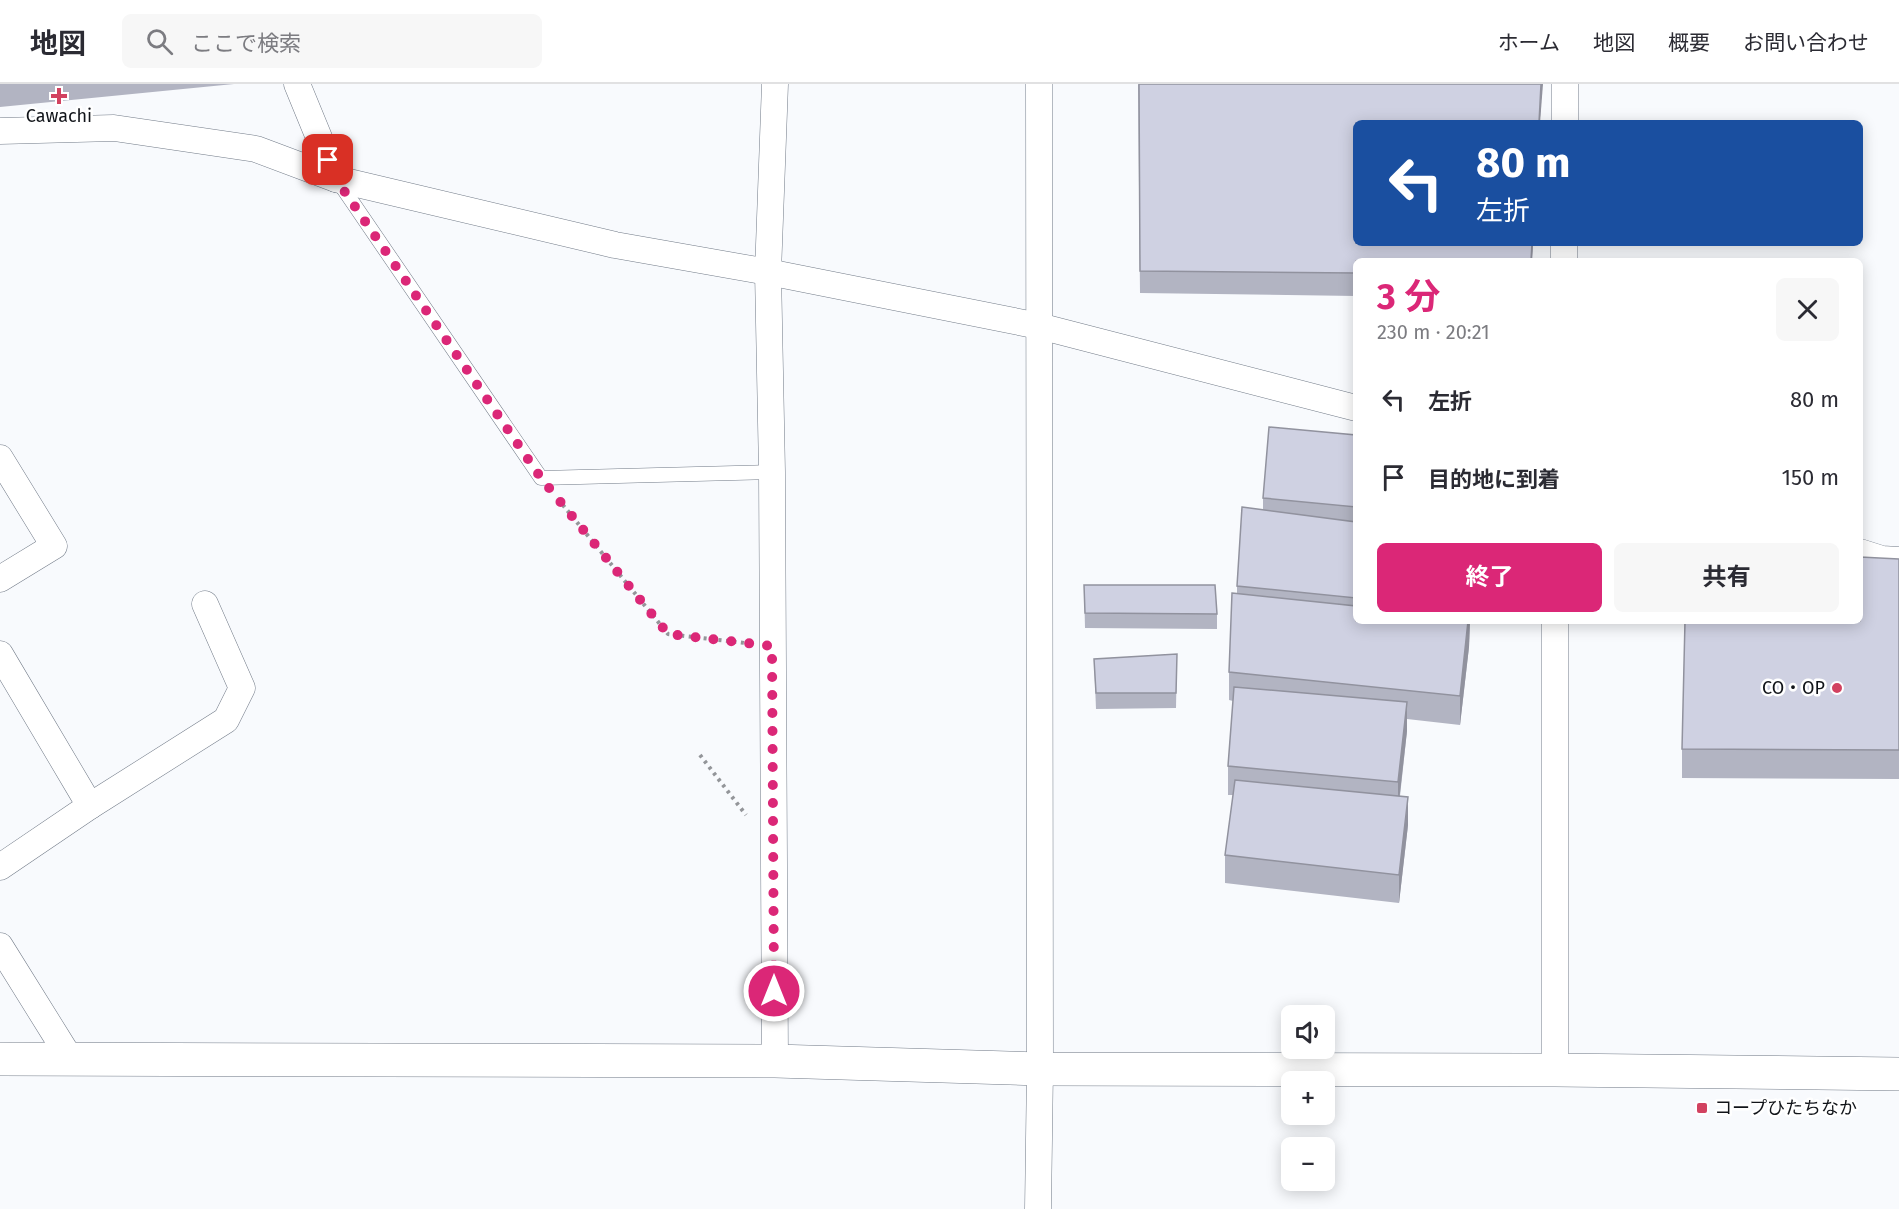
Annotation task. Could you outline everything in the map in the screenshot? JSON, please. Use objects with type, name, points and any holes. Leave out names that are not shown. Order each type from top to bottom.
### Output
[{"type":"street","points":[[297,84],[336,179]]},
{"type":"street","points":[[775,84],[768,273],[772,472],[775,1061]]},
{"type":"street","points":[[1038,1209],[1040,1069],[1039,84]]},
{"type":"street","points":[[1565,84],[1565,120]]},
{"type":"street","points":[[0,131],[114,128],[256,148],[336,179],[615,245],[1039,326],[1353,407]]},
{"type":"street","points":[[0,458],[54,546],[0,579]]},
{"type":"street","points":[[1863,553],[1882,559],[1899,560]]},
{"type":"street","points":[[0,867],[90,806],[226,720],[242,688],[205,604]]},
{"type":"street","points":[[1555,624],[1555,1070]]},
{"type":"street","points":[[0,654],[90,806]]},
{"type":"street","points":[[0,946],[71,1060]]},
{"type":"street","points":[[6,1055],[71,1060],[775,1061],[1040,1069],[1555,1070],[1899,1074]]},
{"type":"lane","points":[[336,179],[541,478],[772,472]]},
{"type":"path","points":[[541,478],[668,634],[772,646]]},
{"type":"path","points":[[700,755],[774,851]]},
{"type":"building","points":[[1139,84],[1541,84],[1539,120],[1353,120],[1353,246],[1532,246],[1531,258],[1353,258],[1353,273],[1140,271]]},
{"type":"building","points":[[1269,427],[1353,435],[1353,507],[1263,498]]},
{"type":"building","points":[[1242,507],[1353,522],[1353,598],[1237,586]]},
{"type":"building","points":[[1863,557],[1899,559],[1899,750],[1682,749],[1685,624],[1863,624]]},
{"type":"building","points":[[1084,585],[1215,585],[1217,614],[1085,613]]},
{"type":"building","points":[[1232,593],[1353,606],[1353,624],[1468,624],[1460,696],[1229,672]]},
{"type":"building","points":[[1177,654],[1176,693],[1096,693],[1094,659]]},
{"type":"building","points":[[1234,687],[1407,702],[1398,782],[1228,766]]},
{"type":"building","points":[[1235,780],[1408,797],[1399,875],[1225,855]]},
{"type":"place","name":"Cawachi","points":[[59,96]]},
{"type":"place","name":"CO・OP","points":[[1837,688]]},
{"type":"place","name":"コープひたちなか","points":[[1702,1108]]},
{"type":"route","points":[[328,160],[336,179],[541,478],[668,634],[772,646],[774,991]]}]
